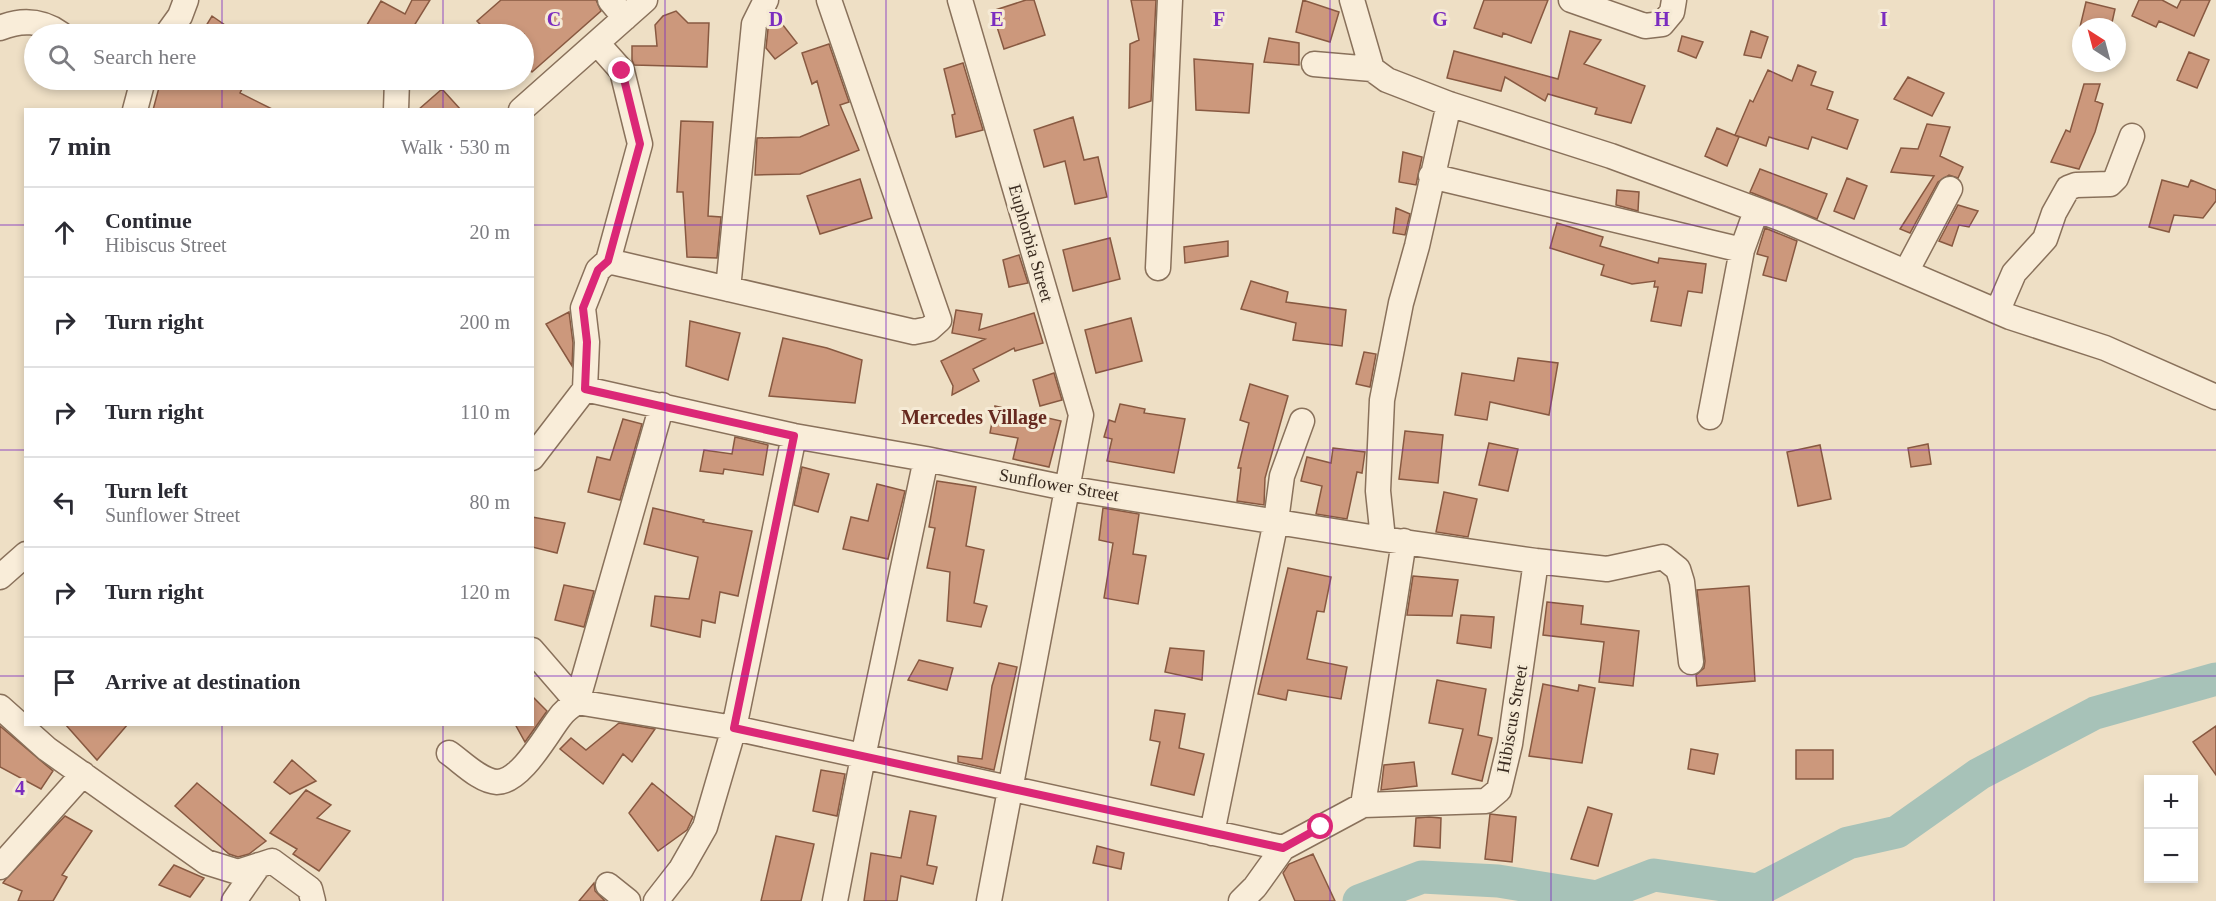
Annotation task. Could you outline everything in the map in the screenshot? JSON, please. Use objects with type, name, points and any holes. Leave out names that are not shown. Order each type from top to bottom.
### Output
[{"type":"street","points":[[174,24],[186,0]]},
{"type":"street","points":[[523,108],[597,43],[617,9],[645,0]]},
{"type":"street","points":[[728,289],[754,24],[766,0]]},
{"type":"street","points":[[608,261],[914,332],[929,329],[939,320],[829,0]]},
{"type":"street","name":"Euphorbia Street","points":[[960,0],[1081,415],[988,901]]},
{"type":"street","points":[[1158,268],[1170,0]]},
{"type":"street","points":[[1352,0],[1372,69]]},
{"type":"street","points":[[1571,0],[1645,26],[1662,24],[1672,12],[1674,0]]},
{"type":"street","points":[[0,28],[27,21],[44,24]]},
{"type":"street","points":[[534,455],[585,389],[587,342],[583,308],[598,270],[608,261],[640,144],[622,71],[597,43]]},
{"type":"street","points":[[1314,64],[1372,69],[1387,80],[1449,104],[1611,156],[1756,211],[1998,310],[2010,317],[2105,348],[2216,397]]},
{"type":"street","points":[[135,108],[137,90]]},
{"type":"street","points":[[396,108],[397,90]]},
{"type":"street","points":[[1363,805],[1393,540],[1378,491],[1382,400],[1401,303],[1417,246],[1449,104]]},
{"type":"street","points":[[1998,310],[2014,273],[2045,239],[2062,195],[2076,185],[2110,184],[2116,178],[2132,136]]},
{"type":"street","points":[[1431,176],[1742,250]]},
{"type":"street","points":[[1906,272],[1950,189]]},
{"type":"street","points":[[1710,417],[1742,250],[1756,211]]},
{"type":"street","name":"Sunflower Street","points":[[585,389],[794,436],[926,459],[1066,488],[1393,540],[1536,561],[1607,568],[1663,557],[1678,569],[1682,582],[1691,662]]},
{"type":"street","points":[[449,753],[486,779],[496,782],[508,780],[519,772],[562,714],[577,702],[662,405]]},
{"type":"street","points":[[1212,833],[1276,521],[1282,476],[1302,421]]},
{"type":"street","points":[[656,901],[681,869],[705,827],[734,728],[794,436]]},
{"type":"street","points":[[836,901],[863,757],[926,459]]},
{"type":"street","points":[[0,577],[24,557]]},
{"type":"street","name":"Hibiscus Street","points":[[1283,848],[1363,805],[1486,801],[1499,790],[1510,744],[1536,561]]},
{"type":"street","points":[[534,652],[577,702],[734,728],[1283,848],[1255,887],[1241,901]]},
{"type":"street","points":[[0,707],[47,749],[206,862],[238,872],[272,861],[281,865],[310,889],[313,901]]},
{"type":"street","points":[[0,867],[83,774]]},
{"type":"street","points":[[234,901],[259,865]]},
{"type":"street","points":[[608,885],[628,901]]},
{"type":"building","points":[[412,0],[430,0],[415,24],[368,24],[381,1],[405,14]]},
{"type":"building","points":[[501,0],[596,0],[601,11],[534,70],[534,24],[480,24],[477,21]]},
{"type":"building","points":[[1026,0],[1034,0],[1045,35],[1004,49],[992,11]]},
{"type":"building","points":[[1131,0],[1156,0],[1151,101],[1129,108],[1130,44],[1139,40]]},
{"type":"building","points":[[1303,0],[1339,12],[1330,42],[1296,32]]},
{"type":"building","points":[[1484,0],[1548,0],[1531,43],[1503,33],[1502,37],[1474,28]]},
{"type":"building","points":[[2139,0],[2162,0],[2177,8],[2181,0],[2210,0],[2194,36],[2159,21],[2156,27],[2132,16]]},
{"type":"building","points":[[2086,2],[2115,9],[2113,18],[2082,18]]},
{"type":"building","points":[[676,11],[688,23],[709,23],[707,67],[634,65],[632,46],[657,46],[655,25],[663,16]]},
{"type":"building","points":[[212,16],[224,24],[207,24]]},
{"type":"building","points":[[779,20],[797,43],[775,59],[766,48],[768,29]]},
{"type":"building","points":[[1570,31],[1601,40],[1584,64],[1645,86],[1631,123],[1595,114],[1597,108],[1548,94],[1545,101],[1505,77],[1501,91],[1447,78],[1454,51],[1558,79]]},
{"type":"building","points":[[1751,31],[1768,37],[1761,58],[1744,55]]},
{"type":"building","points":[[1682,36],[1703,42],[1696,58],[1678,51]]},
{"type":"building","points":[[1269,38],[1299,43],[1299,65],[1264,62]]},
{"type":"building","points":[[829,44],[849,102],[840,105],[859,150],[800,174],[755,175],[757,138],[800,137],[829,125],[817,81],[812,84],[802,53]]},
{"type":"building","points":[[2189,52],[2209,60],[2197,88],[2177,80]]},
{"type":"building","points":[[1194,59],[1253,64],[1249,113],[1196,110]]},
{"type":"building","points":[[963,63],[983,130],[956,137],[952,115],[955,114],[944,69]]},
{"type":"building","points":[[1798,65],[1816,72],[1811,85],[1833,92],[1827,109],[1858,120],[1847,149],[1812,137],[1808,149],[1769,137],[1766,146],[1735,135],[1750,100],[1753,102],[1768,70],[1792,81]]},
{"type":"building","points":[[1908,77],[1944,93],[1932,116],[1894,99]]},
{"type":"building","points":[[2084,84],[2100,84],[2095,101],[2103,104],[2095,132],[2079,169],[2051,162],[2066,130],[2070,132]]},
{"type":"building","points":[[158,90],[242,90],[240,93],[270,108],[154,108]]},
{"type":"building","points":[[443,90],[459,108],[420,108]]},
{"type":"building","points":[[1073,117],[1084,160],[1098,157],[1107,197],[1075,204],[1065,161],[1044,167],[1034,130]]},
{"type":"building","points":[[681,121],[713,122],[708,216],[721,217],[717,258],[687,257],[683,192],[677,192]]},
{"type":"building","points":[[1927,124],[1950,127],[1940,156],[1963,167],[1958,178],[1949,175],[1938,182],[1910,233],[1900,229],[1934,176],[1891,172],[1901,148],[1918,149]]},
{"type":"building","points":[[1717,128],[1739,137],[1727,166],[1705,156]]},
{"type":"building","points":[[1403,152],[1422,157],[1416,185],[1399,182]]},
{"type":"building","points":[[1760,169],[1827,194],[1817,219],[1750,192]]},
{"type":"building","points":[[1847,178],[1867,186],[1854,219],[1834,211]]},
{"type":"building","points":[[860,179],[872,218],[820,234],[807,196]]},
{"type":"building","points":[[2162,180],[2188,187],[2191,180],[2216,190],[2216,201],[2203,218],[2174,215],[2169,232],[2149,227]]},
{"type":"building","points":[[1617,190],[1639,192],[1638,211],[1616,205]]},
{"type":"building","points":[[1958,205],[1978,211],[1969,227],[1959,225],[1952,246],[1939,241]]},
{"type":"building","points":[[1396,208],[1410,214],[1405,235],[1393,233]]},
{"type":"building","points":[[1557,223],[1603,237],[1600,246],[1658,263],[1659,258],[1706,264],[1702,293],[1688,291],[1681,326],[1651,321],[1658,287],[1654,287],[1655,281],[1632,284],[1601,275],[1604,265],[1550,248]]},
{"type":"building","points":[[1765,228],[1797,241],[1786,281],[1763,275],[1768,257],[1757,254]]},
{"type":"building","points":[[1110,238],[1120,279],[1073,291],[1063,250]]},
{"type":"building","points":[[1228,241],[1228,256],[1185,263],[1184,247]]},
{"type":"building","points":[[1019,255],[1028,283],[1009,287],[1003,260]]},
{"type":"building","points":[[1251,281],[1288,292],[1286,302],[1346,310],[1342,346],[1293,340],[1296,323],[1241,309]]},
{"type":"building","points":[[956,310],[982,314],[979,330],[1034,313],[1043,343],[1015,351],[1014,348],[973,369],[979,381],[952,395],[953,386],[941,361],[985,339],[952,333]]},
{"type":"building","points":[[569,312],[573,343],[572,366],[546,324]]},
{"type":"building","points":[[1131,318],[1142,361],[1096,373],[1085,330]]},
{"type":"building","points":[[690,321],[740,333],[728,380],[686,366]]},
{"type":"building","points":[[783,338],[827,348],[862,360],[855,403],[769,396]]},
{"type":"building","points":[[1364,352],[1376,354],[1370,387],[1356,384]]},
{"type":"building","points":[[1518,358],[1558,363],[1549,415],[1490,402],[1487,420],[1455,415],[1462,373],[1514,381]]},
{"type":"building","points":[[1054,373],[1062,400],[1040,406],[1033,380]]},
{"type":"building","points":[[1250,384],[1288,396],[1265,478],[1264,505],[1237,501],[1241,468],[1238,468],[1249,423],[1240,420]]},
{"type":"building","points":[[1120,404],[1145,409],[1144,413],[1185,419],[1174,473],[1107,461],[1112,439],[1104,437],[1109,420],[1115,422]]},
{"type":"building","points":[[995,406],[1061,421],[1049,467],[1013,459],[1018,438],[990,433]]},
{"type":"building","points":[[623,419],[642,424],[620,500],[588,492],[597,457],[610,460]]},
{"type":"building","points":[[1405,431],[1443,435],[1438,483],[1399,479]]},
{"type":"building","points":[[735,437],[768,445],[763,475],[724,469],[723,474],[700,471],[704,450],[732,454]]},
{"type":"building","points":[[1489,443],[1518,449],[1508,491],[1479,485]]},
{"type":"building","points":[[1928,444],[1931,464],[1911,467],[1908,448]]},
{"type":"building","points":[[1820,445],[1831,499],[1798,506],[1787,452]]},
{"type":"building","points":[[1333,448],[1365,452],[1362,473],[1357,472],[1347,519],[1316,514],[1322,486],[1301,481],[1307,457],[1331,463]]},
{"type":"building","points":[[802,467],[829,474],[818,512],[794,505]]},
{"type":"building","points":[[937,481],[976,487],[966,546],[984,550],[974,603],[987,606],[981,627],[947,621],[950,572],[927,568],[935,528],[929,527]]},
{"type":"building","points":[[877,484],[905,491],[888,559],[843,549],[851,517],[868,521]]},
{"type":"building","points":[[1444,492],[1477,499],[1468,537],[1436,532]]},
{"type":"building","points":[[653,508],[704,520],[703,522],[752,531],[738,596],[720,592],[715,623],[702,620],[700,637],[651,626],[655,596],[689,599],[698,557],[644,544]]},
{"type":"building","points":[[1103,508],[1139,514],[1133,554],[1146,556],[1138,604],[1104,598],[1113,543],[1099,540]]},
{"type":"building","points":[[534,517],[565,523],[557,553],[534,547]]},
{"type":"building","points":[[1288,568],[1331,577],[1324,612],[1317,611],[1307,659],[1347,667],[1341,699],[1288,690],[1286,700],[1258,694]]},
{"type":"building","points":[[1413,576],[1458,580],[1452,616],[1407,615]]},
{"type":"building","points":[[564,585],[594,591],[584,627],[555,620]]},
{"type":"building","points":[[1749,586],[1755,681],[1697,686],[1696,675],[1704,668],[1705,661],[1697,590]]},
{"type":"building","points":[[1547,602],[1583,606],[1581,624],[1639,631],[1633,686],[1599,682],[1604,642],[1543,635]]},
{"type":"building","points":[[1461,615],[1494,617],[1491,648],[1457,643]]},
{"type":"building","points":[[1170,648],[1204,651],[1202,680],[1165,672]]},
{"type":"building","points":[[919,660],[953,668],[947,690],[908,680]]},
{"type":"building","points":[[999,663],[1017,667],[994,770],[958,762],[958,756],[982,759],[992,686]]},
{"type":"building","points":[[1437,680],[1486,689],[1478,735],[1492,738],[1482,781],[1452,774],[1463,729],[1429,723]]},
{"type":"building","points":[[1543,684],[1578,691],[1579,685],[1595,688],[1582,763],[1529,756]]},
{"type":"building","points":[[534,698],[547,711],[525,742],[516,726],[534,726]]},
{"type":"building","points":[[1155,710],[1185,714],[1179,748],[1204,754],[1194,795],[1151,785],[1160,742],[1150,740]]},
{"type":"building","points":[[619,723],[655,729],[632,762],[623,754],[603,784],[560,749],[571,738],[586,750]]},
{"type":"building","points":[[0,726],[53,771],[41,789],[0,767]]},
{"type":"building","points":[[67,726],[126,726],[97,760]]},
{"type":"building","points":[[2216,726],[2216,775],[2193,742]]},
{"type":"building","points":[[1691,749],[1718,754],[1714,774],[1688,769]]},
{"type":"building","points":[[1796,750],[1833,750],[1833,779],[1796,779]]},
{"type":"building","points":[[292,760],[316,781],[290,794],[274,782]]},
{"type":"building","points":[[1414,762],[1417,786],[1381,790],[1384,765]]},
{"type":"building","points":[[821,770],[845,774],[837,816],[813,811]]},
{"type":"building","points":[[197,783],[266,841],[249,854],[238,857],[229,854],[175,806]]},
{"type":"building","points":[[652,783],[693,817],[687,830],[658,851],[629,813]]},
{"type":"building","points":[[306,790],[331,805],[317,818],[350,831],[319,871],[293,854],[297,849],[270,833]]},
{"type":"building","points":[[1588,807],[1612,814],[1598,866],[1571,859]]},
{"type":"building","points":[[910,811],[936,816],[927,865],[937,867],[933,884],[901,876],[897,901],[864,901],[871,853],[901,858]]},
{"type":"building","points":[[1490,814],[1516,817],[1512,862],[1485,859]]},
{"type":"building","points":[[65,816],[92,831],[62,875],[67,877],[53,901],[18,901],[22,891],[3,883]]},
{"type":"building","points":[[1416,818],[1441,818],[1440,848],[1414,846]]},
{"type":"building","points":[[776,836],[814,844],[801,901],[761,901]]},
{"type":"building","points":[[1097,846],[1124,853],[1121,869],[1093,863]]},
{"type":"building","points":[[1313,854],[1335,901],[1295,901],[1283,873],[1289,864]]},
{"type":"building","points":[[174,865],[204,878],[190,897],[159,885]]},
{"type":"building","points":[[594,883],[595,891],[605,901],[579,901]]},
{"type":"waterway","points":[[1359,901],[1422,877],[1498,881],[1597,897],[1654,875],[1758,890],[1848,843],[1897,832],[1979,774],[2095,713],[2216,679]]},
{"type":"district","name":"Mercedes Village","points":[[974,417]]},
{"type":"route","points":[[622,71],[640,144],[617,235],[608,261],[598,270],[583,308],[587,342],[585,389],[794,436],[734,728],[1283,848],[1321,827]]}]
